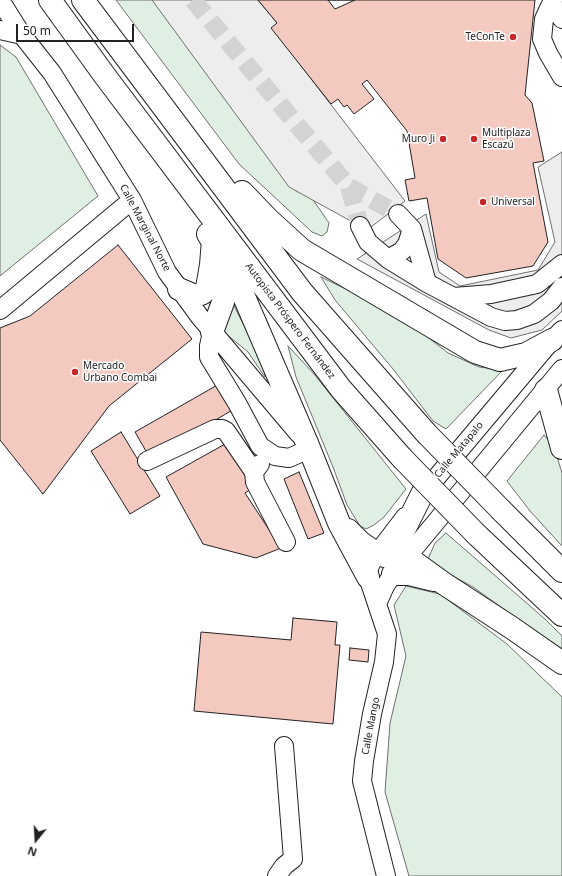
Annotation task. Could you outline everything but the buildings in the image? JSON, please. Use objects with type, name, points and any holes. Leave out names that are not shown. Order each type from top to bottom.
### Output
[{"type":"highway","name":"Autopista Próspero Fernández","points":[[50,0],[105,76],[341,389],[402,458],[476,534],[562,615]]},
{"type":"highway","points":[[83,0],[302,292],[426,433],[562,571]]},
{"type":"highway","points":[[105,76],[213,240],[239,285],[340,523],[368,577]]},
{"type":"highway","points":[[169,116],[268,219],[302,250],[475,352],[500,360],[526,354],[557,335]]},
{"type":"highway","points":[[179,289],[193,295],[204,293],[207,288],[213,240]]},
{"type":"highway","points":[[212,332],[223,302],[230,269]]},
{"type":"highway","points":[[546,390],[562,448]]},
{"type":"highway","points":[[422,494],[400,538],[403,550],[407,557],[562,663]]},
{"type":"highway","points":[[340,523],[360,542],[377,554],[388,558],[407,557]]},
{"type":"highway","points":[[393,574],[422,576],[443,583]]},
{"type":"street","name":"Calle Marginal Norte","points":[[0,0],[22,35],[52,73],[132,200],[167,272],[212,332],[308,446]]},
{"type":"street","points":[[556,3],[562,19]]},
{"type":"street","points":[[556,3],[544,19],[542,39],[548,53],[562,77]]},
{"type":"street","points":[[0,30],[22,35]]},
{"type":"street","points":[[0,310],[132,200]]},
{"type":"street","points":[[398,214],[412,229],[427,283]]},
{"type":"street","points":[[360,226],[368,242],[388,259],[427,283],[491,317],[505,321],[517,320],[534,314],[551,301],[562,287]]},
{"type":"street","points":[[388,259],[405,248],[412,229]]},
{"type":"street","points":[[454,297],[491,294],[537,284],[562,264]]},
{"type":"street","points":[[491,294],[488,308],[491,317]]},
{"type":"street","points":[[212,332],[209,346],[209,357],[237,403],[260,446],[275,456],[289,458],[308,446]]},
{"type":"street","name":"Calle Matapalo","points":[[368,577],[369,568],[377,554],[422,494],[557,335]]},
{"type":"street","points":[[377,604],[385,586],[393,574],[562,369]]},
{"type":"street","points":[[147,460],[215,429],[222,429],[226,431],[254,472],[255,482],[286,542]]},
{"type":"street","points":[[254,472],[259,464],[275,456]]},
{"type":"street","name":"Calle Mango","points":[[368,577],[387,634],[384,662],[372,714],[362,781],[382,874]]},
{"type":"street","points":[[278,876],[284,866],[293,859],[284,746]]},
{"type":"green space","points":[[116,0],[157,0],[309,194],[329,223],[327,232],[322,236],[312,232],[239,164]]},
{"type":"green space","points":[[0,45],[16,57],[98,196],[0,276]]},
{"type":"green space","points":[[321,277],[407,321],[448,353],[479,367],[503,370],[446,429],[433,421],[393,369],[335,300]]},
{"type":"green space","points":[[229,296],[264,365],[265,377],[248,352],[219,328]]},
{"type":"green space","points":[[288,346],[314,374],[406,489],[384,517],[366,529],[360,526],[347,505],[296,377]]},
{"type":"green space","points":[[544,435],[554,447],[562,473],[562,546],[530,511],[507,481]]},
{"type":"green space","points":[[446,533],[545,619],[562,636],[562,651],[473,587],[442,570],[428,559],[435,543]]},
{"type":"green space","points":[[406,586],[440,594],[507,644],[562,697],[562,876],[409,876],[385,792],[390,723],[406,656],[394,605]]},
{"type":"shaded area","points":[[152,0],[258,0],[277,23],[272,28],[405,201],[367,230],[289,187]]},
{"type":"shaded area","points":[[562,152],[562,311],[542,330],[511,338],[489,330],[357,259],[426,214],[439,272],[460,286],[538,270],[555,242],[538,167]]},
{"type":"tunnel","points":[[193,0],[349,187],[398,214]]},
{"type":"tunnel","points":[[349,187],[360,226]]},
{"type":"place","name":"TeConTe","points":[[513,37]]},
{"type":"place","name":"Muro Ji","points":[[443,139]]},
{"type":"place","name":"Multiplaza Escazú","points":[[474,139]]},
{"type":"place","name":"Universal","points":[[483,202]]},
{"type":"place","name":"Mercado Urbano Combai","points":[[75,372]]}]
